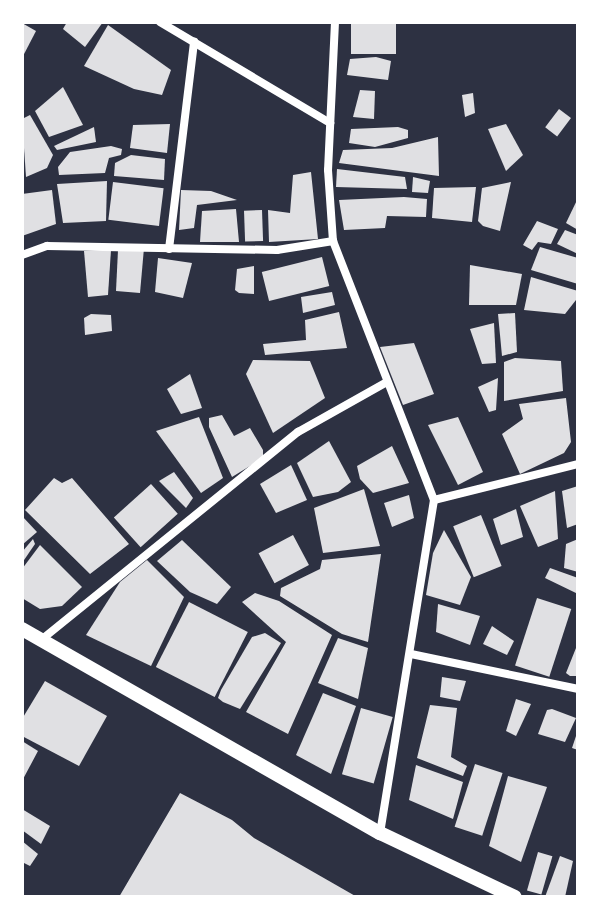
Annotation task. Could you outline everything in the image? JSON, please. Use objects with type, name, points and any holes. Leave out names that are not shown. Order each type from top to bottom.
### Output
[{"type":"street","points":[[160,22],[330,123]]},
{"type":"street","points":[[335,22],[330,123],[333,241],[385,383],[434,500],[380,833]]},
{"type":"street","points":[[169,249],[194,42]]},
{"type":"street","points":[[22,255],[47,246],[277,250],[333,241]]},
{"type":"street","points":[[41,640],[298,432],[385,383]]},
{"type":"street","points":[[434,500],[578,464]]},
{"type":"street","points":[[22,629],[380,833],[515,897]]},
{"type":"street","points":[[411,654],[578,689]]},
{"type":"building","points":[[67,22],[103,22],[85,47],[63,29]]},
{"type":"building","points":[[351,22],[396,22],[396,54],[351,54]]},
{"type":"building","points":[[22,23],[36,31],[22,58]]},
{"type":"building","points":[[108,25],[171,70],[162,95],[134,89],[84,66]]},
{"type":"building","points":[[376,57],[391,61],[388,80],[347,75],[350,59]]},
{"type":"building","points":[[63,87],[83,125],[49,137],[35,111]]},
{"type":"building","points":[[360,90],[375,91],[374,119],[353,117]]},
{"type":"building","points":[[473,93],[475,113],[465,117],[462,95]]},
{"type":"building","points":[[559,109],[571,118],[557,136],[545,127]]},
{"type":"building","points":[[30,115],[53,155],[47,168],[26,177],[22,119]]},
{"type":"building","points":[[170,124],[167,153],[130,148],[133,125]]},
{"type":"building","points":[[506,124],[523,155],[506,171],[488,129]]},
{"type":"building","points":[[94,127],[96,142],[57,150],[54,146]]},
{"type":"building","points":[[398,127],[408,130],[408,138],[375,147],[349,143],[351,129]]},
{"type":"building","points":[[438,137],[439,176],[339,163],[343,150],[392,148]]},
{"type":"building","points":[[111,146],[122,149],[121,155],[109,158],[105,173],[59,175],[58,167],[70,152]]},
{"type":"building","points":[[131,155],[165,159],[164,180],[114,176],[115,163]]},
{"type":"building","points":[[337,169],[405,177],[407,189],[336,187]]},
{"type":"building","points":[[311,172],[318,239],[269,242],[268,210],[290,213],[293,175]]},
{"type":"building","points":[[413,177],[430,181],[428,193],[412,192]]},
{"type":"building","points":[[107,181],[106,221],[63,223],[57,184]]},
{"type":"building","points":[[113,182],[164,188],[159,226],[108,220]]},
{"type":"building","points":[[511,182],[500,231],[483,226],[478,221],[482,188]]},
{"type":"building","points":[[476,187],[472,222],[432,218],[434,188]]},
{"type":"building","points":[[52,190],[56,224],[22,236],[22,194]]},
{"type":"building","points":[[181,190],[211,191],[237,200],[197,205],[194,228],[179,230]]},
{"type":"building","points":[[578,198],[578,230],[566,223]]},
{"type":"building","points":[[427,199],[426,217],[387,216],[385,228],[344,230],[339,200]]},
{"type":"building","points":[[236,209],[239,242],[200,242],[202,211]]},
{"type":"building","points":[[262,210],[263,241],[245,242],[244,211]]},
{"type":"building","points":[[537,221],[558,229],[551,244],[538,242],[532,250],[523,245]]},
{"type":"building","points":[[565,230],[578,235],[578,254],[557,244]]},
{"type":"building","points":[[540,247],[578,258],[578,284],[531,270]]},
{"type":"building","points":[[144,248],[140,293],[116,291],[118,250]]},
{"type":"building","points":[[111,250],[108,295],[88,297],[84,251]]},
{"type":"building","points":[[322,257],[329,286],[269,301],[262,272]]},
{"type":"building","points":[[158,258],[192,263],[183,298],[155,292]]},
{"type":"building","points":[[470,265],[522,274],[516,305],[469,305]]},
{"type":"building","points":[[254,266],[254,294],[239,293],[235,290],[237,269]]},
{"type":"building","points":[[531,277],[578,291],[576,300],[565,314],[524,310]]},
{"type":"building","points":[[332,292],[335,305],[303,313],[301,297]]},
{"type":"building","points":[[339,312],[347,348],[265,355],[263,344],[306,340],[305,320]]},
{"type":"building","points":[[515,313],[517,352],[502,356],[498,314]]},
{"type":"building","points":[[91,314],[111,315],[112,331],[85,335],[84,318]]},
{"type":"building","points":[[494,323],[496,363],[482,364],[470,329]]},
{"type":"building","points":[[414,343],[434,394],[403,405],[380,347]]},
{"type":"building","points":[[515,358],[561,361],[563,391],[504,401],[504,362]]},
{"type":"building","points":[[253,360],[310,361],[325,398],[273,433],[246,374]]},
{"type":"building","points":[[190,374],[202,408],[181,414],[167,389]]},
{"type":"building","points":[[498,378],[496,410],[489,412],[478,387]]},
{"type":"building","points":[[566,398],[571,442],[564,453],[520,474],[502,434],[523,419],[519,404]]},
{"type":"building","points":[[222,415],[234,436],[250,428],[263,450],[263,458],[232,477],[209,427],[209,418]]},
{"type":"building","points":[[199,417],[223,478],[201,493],[156,431]]},
{"type":"building","points":[[458,417],[483,472],[458,485],[428,425]]},
{"type":"building","points":[[329,441],[351,482],[338,492],[313,497],[297,463]]},
{"type":"building","points":[[392,446],[409,483],[373,493],[360,479],[357,466]]},
{"type":"building","points":[[291,465],[307,500],[276,513],[260,484]]},
{"type":"building","points":[[174,472],[193,498],[186,508],[159,481]]},
{"type":"building","points":[[54,478],[62,483],[72,478],[129,544],[90,574],[25,510]]},
{"type":"building","points":[[151,484],[178,514],[141,547],[114,517]]},
{"type":"building","points":[[578,486],[578,524],[567,528],[562,491]]},
{"type":"building","points":[[364,489],[380,546],[323,553],[314,508]]},
{"type":"building","points":[[555,491],[558,539],[538,547],[520,506]]},
{"type":"building","points":[[409,495],[414,518],[392,527],[384,503]]},
{"type":"building","points":[[516,509],[523,537],[501,545],[493,519]]},
{"type":"building","points":[[481,515],[502,566],[474,577],[453,526]]},
{"type":"building","points":[[22,516],[37,532],[22,545]]},
{"type":"building","points":[[444,530],[471,577],[460,605],[426,595],[433,553]]},
{"type":"building","points":[[293,535],[309,565],[275,583],[259,553]]},
{"type":"building","points":[[33,539],[35,544],[22,563],[22,552]]},
{"type":"building","points":[[578,539],[578,572],[564,568],[566,544]]},
{"type":"building","points":[[182,540],[231,587],[217,604],[190,592],[157,561]]},
{"type":"building","points":[[40,545],[82,587],[62,606],[40,609],[22,598],[22,569]]},
{"type":"building","points":[[381,554],[368,642],[342,634],[280,596],[281,588],[320,569],[322,560]]},
{"type":"building","points":[[147,560],[184,597],[151,666],[86,635],[120,582]]},
{"type":"building","points":[[550,568],[578,578],[578,594],[545,578]]},
{"type":"building","points":[[255,593],[279,601],[332,635],[288,734],[246,712],[286,642],[242,602]]},
{"type":"building","points":[[537,598],[571,609],[549,677],[515,666]]},
{"type":"building","points":[[189,602],[248,632],[215,697],[156,667]]},
{"type":"building","points":[[438,604],[480,616],[470,645],[436,632]]},
{"type":"building","points":[[492,626],[514,641],[507,655],[483,644]]},
{"type":"building","points":[[265,633],[281,643],[240,709],[223,702],[218,698],[221,690],[252,637]]},
{"type":"building","points":[[338,638],[368,648],[358,699],[318,683]]},
{"type":"building","points":[[578,643],[578,676],[570,676],[566,673]]},
{"type":"building","points":[[442,677],[466,681],[460,701],[440,697]]},
{"type":"building","points":[[45,681],[107,716],[79,766],[22,736],[22,719]]},
{"type":"building","points":[[323,693],[356,706],[331,774],[296,755]]},
{"type":"building","points":[[516,699],[531,704],[516,736],[506,731]]},
{"type":"building","points":[[430,705],[457,708],[451,757],[467,766],[463,776],[417,758]]},
{"type":"building","points":[[361,708],[393,717],[374,783],[342,774]]},
{"type":"building","points":[[547,710],[576,718],[565,742],[538,734]]},
{"type":"building","points":[[578,730],[578,750],[572,748]]},
{"type":"building","points":[[22,741],[38,751],[22,781]]},
{"type":"building","points":[[475,764],[503,773],[482,836],[455,827]]},
{"type":"building","points":[[416,765],[463,782],[453,819],[409,800]]},
{"type":"building","points":[[508,776],[547,787],[521,862],[489,846]]},
{"type":"building","points":[[180,793],[232,820],[254,838],[357,897],[119,897]]},
{"type":"building","points":[[22,809],[50,826],[41,844],[22,830]]},
{"type":"building","points":[[22,841],[38,854],[30,866],[22,862]]},
{"type":"building","points":[[538,852],[552,856],[541,895],[527,890]]},
{"type":"building","points":[[560,856],[573,861],[565,897],[545,897]]}]
